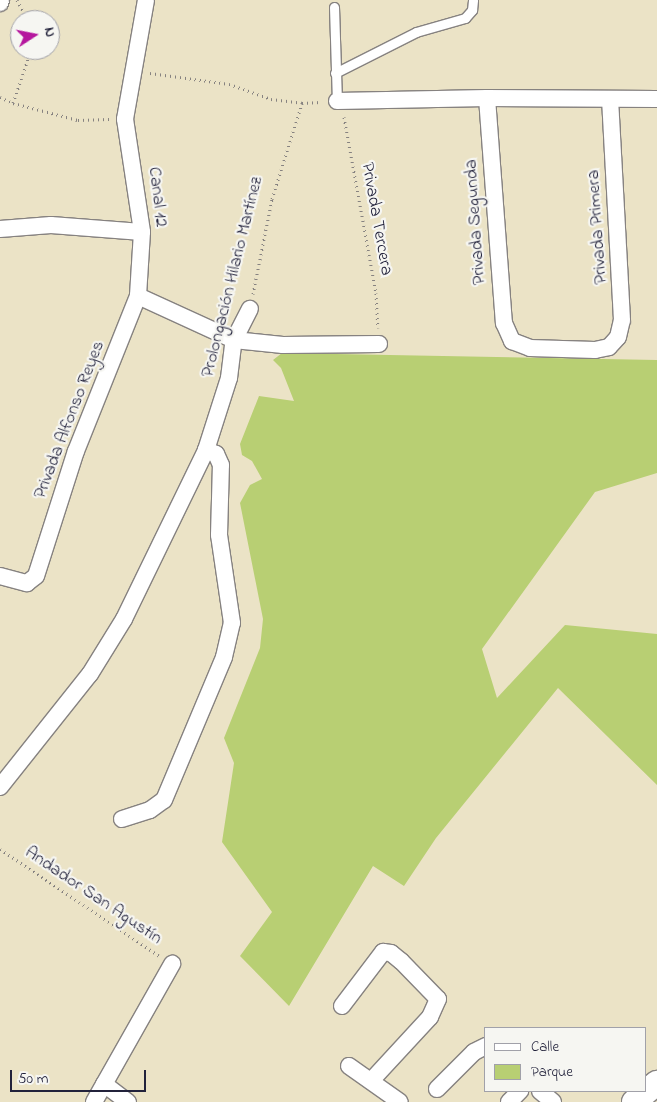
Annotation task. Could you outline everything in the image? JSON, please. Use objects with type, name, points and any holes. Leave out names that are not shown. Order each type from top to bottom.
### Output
[{"type":"street","name":"Canal 12","points":[[138,296],[142,232],[125,118],[146,0]]},
{"type":"street","points":[[337,102],[487,98],[657,99]]},
{"type":"street","name":"Privada Segunda","points":[[487,98],[504,323],[512,341],[530,348],[594,350],[609,347]]},
{"type":"street","name":"Privada Primera","points":[[609,347],[618,337],[623,297],[610,100]]},
{"type":"street","points":[[0,229],[51,225],[142,232]]},
{"type":"street","points":[[138,296],[234,340],[283,345],[379,344]]},
{"type":"street","name":"Privada Alfonso Reyes","points":[[0,576],[27,583],[36,576],[82,436],[138,296]]},
{"type":"street","name":"Prolongación Hilario Martínez","points":[[0,787],[51,727],[109,643],[206,450],[229,378],[234,340],[250,309]]},
{"type":"street","points":[[122,819],[150,810],[164,800],[224,657],[232,623],[231,605],[219,536],[221,465],[216,454],[206,450]]},
{"type":"street","points":[[342,1006],[383,952],[391,953],[401,961],[438,999],[430,1016],[371,1081]]},
{"type":"street","points":[[94,1102],[172,964]]},
{"type":"street","points":[[437,1090],[474,1052],[484,1047]]},
{"type":"street","points":[[350,1066],[400,1102]]},
{"type":"street","points":[[647,1091],[657,1083]]},
{"type":"street","points":[[104,1084],[128,1102]]},
{"type":"street","points":[[509,1102],[519,1092]]},
{"type":"street","points":[[541,1092],[553,1102]]},
{"type":"street","points":[[634,1102],[646,1092]]},
{"type":"lane","points":[[335,73],[416,32],[451,25],[465,18],[472,10],[473,0]]},
{"type":"lane","points":[[334,7],[337,102]]},
{"type":"path","points":[[12,103],[27,60]]},
{"type":"path","points":[[134,70],[229,84],[271,99],[302,103],[337,102]]},
{"type":"path","points":[[0,97],[12,103],[78,120],[125,118]]},
{"type":"path","name":"Privada Tercera","points":[[337,102],[343,116],[376,293],[379,344]]},
{"type":"path","name":"Prolongación Hilario Martínez","points":[[250,309],[272,199],[302,103]]},
{"type":"path","name":"Andador San Agustín","points":[[0,850],[172,964]]},
{"type":"green space","points":[[282,353],[657,360],[657,473],[595,492],[482,649],[497,698],[565,625],[657,634],[657,785],[558,688],[436,838],[404,886],[373,866],[289,1006],[240,956],[272,912],[222,842],[234,763],[224,738],[260,648],[263,619],[240,503],[250,485],[262,479],[252,461],[242,455],[240,444],[259,396],[294,401],[281,368],[273,360]]}]
